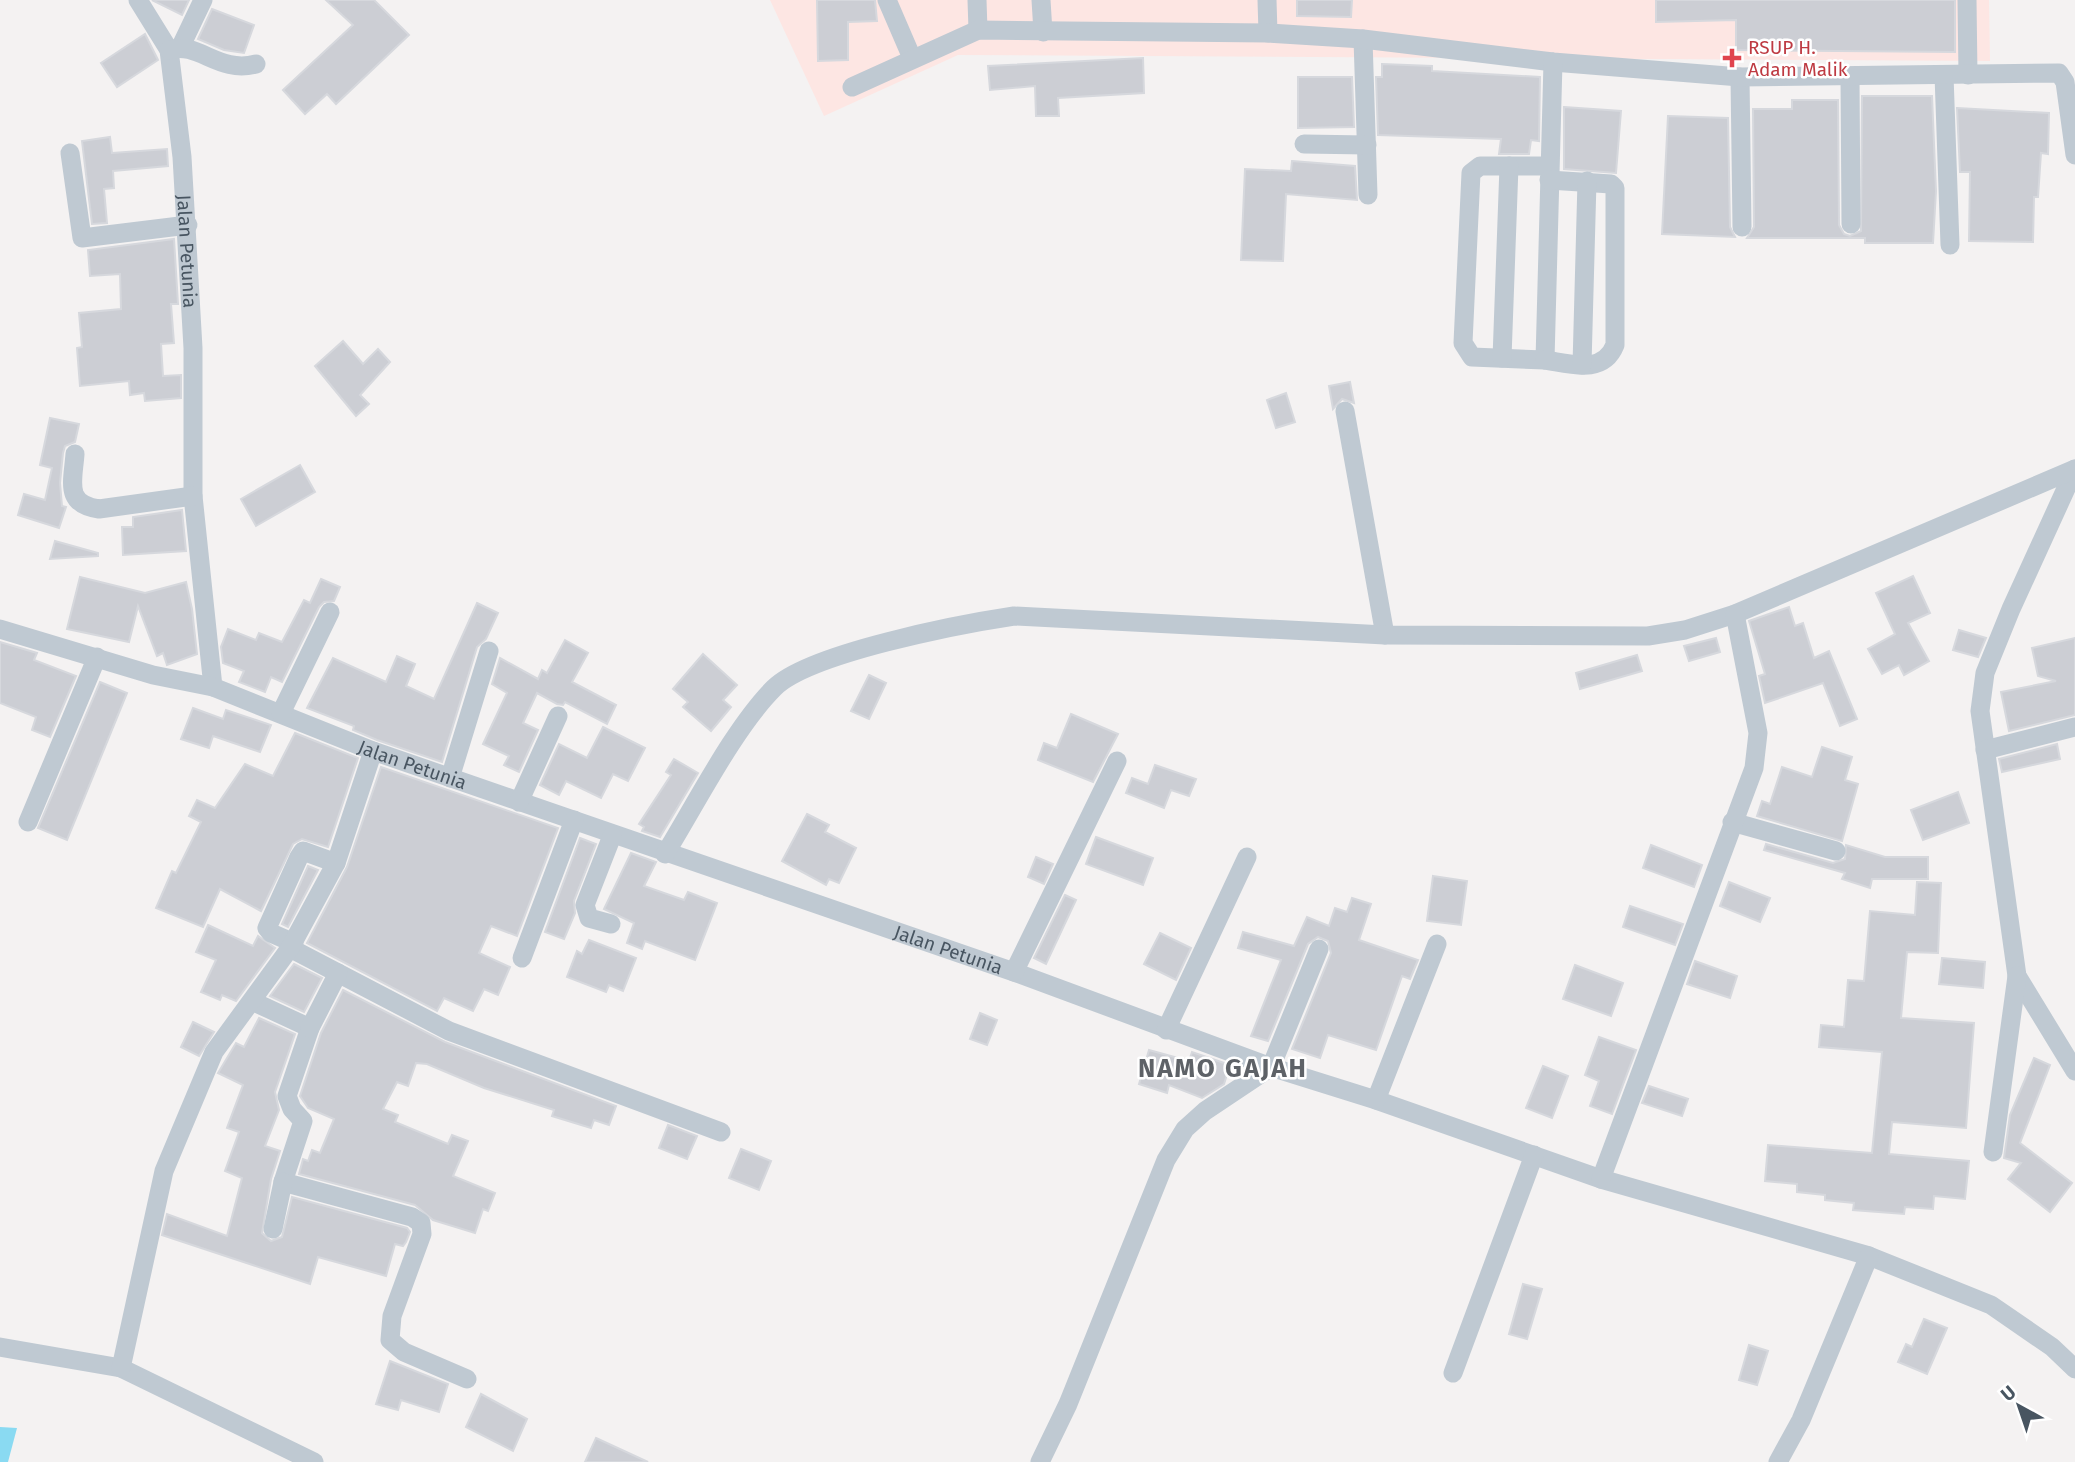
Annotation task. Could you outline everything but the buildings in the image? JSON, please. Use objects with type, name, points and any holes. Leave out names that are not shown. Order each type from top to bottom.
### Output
[{"type":"street","name":"Jalan Petunia","points":[[138,0],[175,48],[193,348],[193,496],[213,687],[373,751],[574,820],[612,836],[1014,972],[1271,1067],[1376,1100],[1601,1179],[1869,1256],[1991,1305],[2052,1347],[2075,1369]]},
{"type":"street","points":[[203,0],[175,48],[233,68],[256,64]]},
{"type":"street","points":[[887,0],[912,58]]},
{"type":"street","points":[[977,0],[978,30]]},
{"type":"street","points":[[1041,0],[1042,32]]},
{"type":"street","points":[[1267,0],[1268,33]]},
{"type":"street","points":[[1967,0],[1968,75]]},
{"type":"street","points":[[852,87],[978,30],[1268,33],[1363,39],[1552,62],[1740,77],[2059,73],[2065,82],[2075,155]]},
{"type":"street","points":[[1363,39],[1368,195]]},
{"type":"street","points":[[1545,360],[1552,62]]},
{"type":"street","points":[[1944,75],[1950,245]]},
{"type":"street","points":[[1740,77],[1742,227]]},
{"type":"street","points":[[1850,77],[1851,224]]},
{"type":"street","points":[[1304,144],[1367,145]]},
{"type":"street","points":[[70,153],[82,238],[187,225]]},
{"type":"street","points":[[1480,166],[1509,166],[1611,184],[1615,188],[1615,345],[1610,357],[1600,364],[1472,357],[1463,344],[1471,173],[1480,166]]},
{"type":"street","points":[[1502,358],[1509,166]]},
{"type":"street","points":[[1582,365],[1587,181]]},
{"type":"street","points":[[1345,411],[1385,635]]},
{"type":"street","points":[[75,454],[73,487],[78,503],[85,507],[99,509],[193,496]]},
{"type":"street","points":[[665,854],[752,713],[776,686],[831,659],[953,626],[1014,616],[1385,635],[1648,636],[1685,630],[1735,614],[2075,469],[1985,673],[1980,711],[2017,976],[1993,1152]]},
{"type":"street","points":[[281,713],[330,612]]},
{"type":"street","points":[[1601,1179],[1754,768],[1758,741],[1735,614]]},
{"type":"street","points":[[0,629],[153,675],[213,687]]},
{"type":"street","points":[[450,778],[489,651]]},
{"type":"street","points":[[28,822],[97,657]]},
{"type":"street","points":[[519,802],[558,716]]},
{"type":"street","points":[[1985,750],[2075,727]]},
{"type":"street","points":[[121,1368],[164,1171],[214,1052],[292,946],[336,863],[373,751]]},
{"type":"street","points":[[1014,972],[1117,761]]},
{"type":"street","points":[[522,957],[574,820]]},
{"type":"street","points":[[1732,822],[1836,851]]},
{"type":"street","points":[[611,925],[589,918],[585,905],[612,836]]},
{"type":"street","points":[[336,863],[303,851],[267,928],[271,933],[338,973],[449,1031],[722,1132]]},
{"type":"street","points":[[1166,1030],[1247,858]]},
{"type":"street","points":[[1376,1100],[1437,944]]},
{"type":"street","points":[[1040,1462],[1068,1404],[1166,1160],[1185,1129],[1205,1111],[1271,1067],[1319,949]]},
{"type":"street","points":[[273,1228],[283,1182],[303,1121],[292,1109],[287,1096],[310,1028],[338,973]]},
{"type":"street","points":[[2017,976],[2075,1071]]},
{"type":"street","points":[[251,1001],[310,1028]]},
{"type":"street","points":[[1453,1373],[1534,1155]]},
{"type":"street","points":[[283,1182],[412,1217],[421,1223],[422,1234],[391,1315],[390,1340],[404,1352],[467,1379]]},
{"type":"street","points":[[1778,1462],[1801,1420],[1869,1256]]},
{"type":"street","points":[[0,1347],[121,1368],[314,1462]]},
{"type":"shaded area","name":"RSUP H. Adam Malik","points":[[770,0],[1989,0],[1990,61],[958,55],[824,116]]},
{"type":"water","points":[[0,1427],[17,1428],[8,1462],[0,1462]]},
{"type":"place","name":"RSUP H. Adam Malik","points":[[1732,58]]},
{"type":"district","name":"NAMO GAJAH","points":[[1223,1068]]}]
